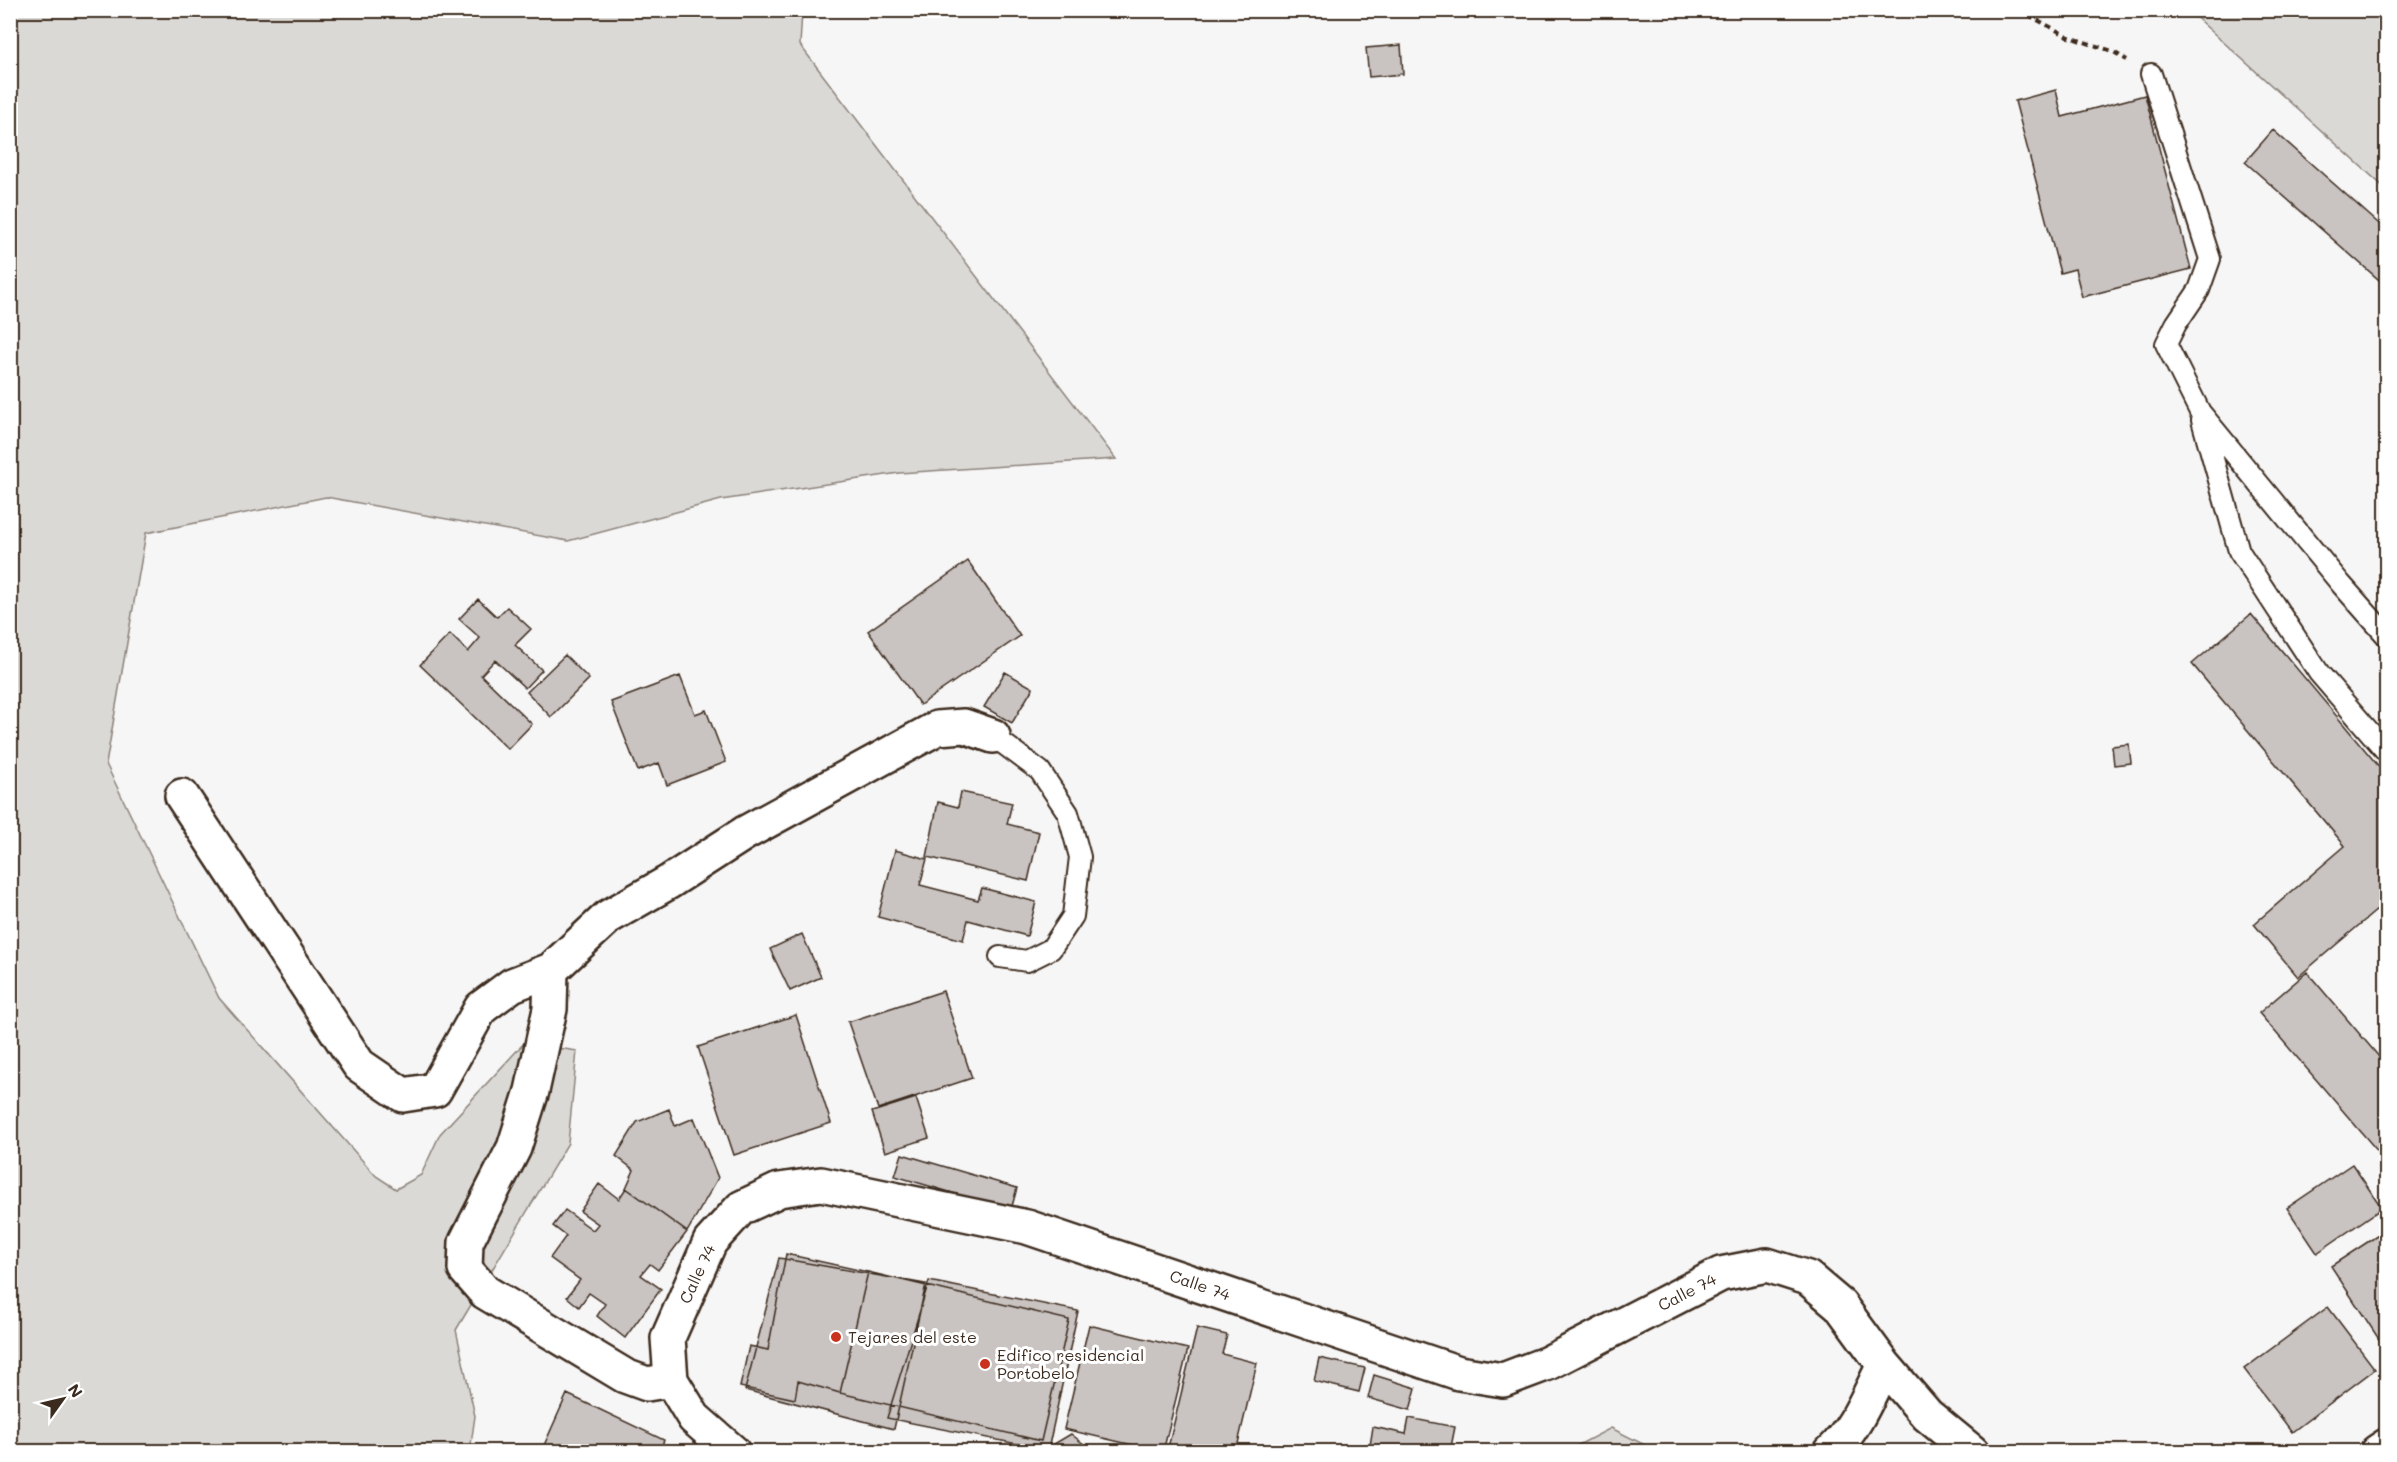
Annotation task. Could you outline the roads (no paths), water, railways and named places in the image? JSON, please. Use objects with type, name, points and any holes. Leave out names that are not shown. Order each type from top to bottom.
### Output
[{"type":"street","points":[[183,796],[359,1065],[403,1095],[435,1090],[481,1008],[512,985],[550,970],[608,917],[669,882],[745,833],[937,728],[964,726],[993,736]]},
{"type":"street","points":[[550,970],[550,1009],[532,1091],[514,1148],[466,1242],[465,1269],[485,1292],[625,1376],[647,1384],[671,1380]]},
{"type":"street","name":"Calle 74","points":[[733,1452],[694,1418],[671,1380],[668,1338],[710,1242],[741,1208],[779,1190],[821,1184],[1027,1227],[1460,1373],[1503,1380],[1548,1363],[1721,1274],[1767,1265],[1808,1278],[1840,1305],[1884,1365],[1927,1415],[1972,1452]]},
{"type":"street","points":[[1831,1452],[1841,1443],[1862,1410],[1884,1365]]},
{"type":"street","points":[[2377,1452],[2386,1446]]},
{"type":"lane","points":[[2151,74],[2210,259],[2199,290],[2176,324],[2166,344],[2200,412],[2239,551],[2319,673],[2386,751]]},
{"type":"lane","points":[[2200,412],[2341,584],[2386,634]]},
{"type":"lane","points":[[993,736],[1040,771],[1068,813],[1080,857],[1073,916],[1051,949],[1027,961],[1000,957]]},
{"type":"place","name":"Tejares del este","points":[[836,1337]]},
{"type":"place","name":"Edifico residencial Portobelo","points":[[985,1364]]}]
